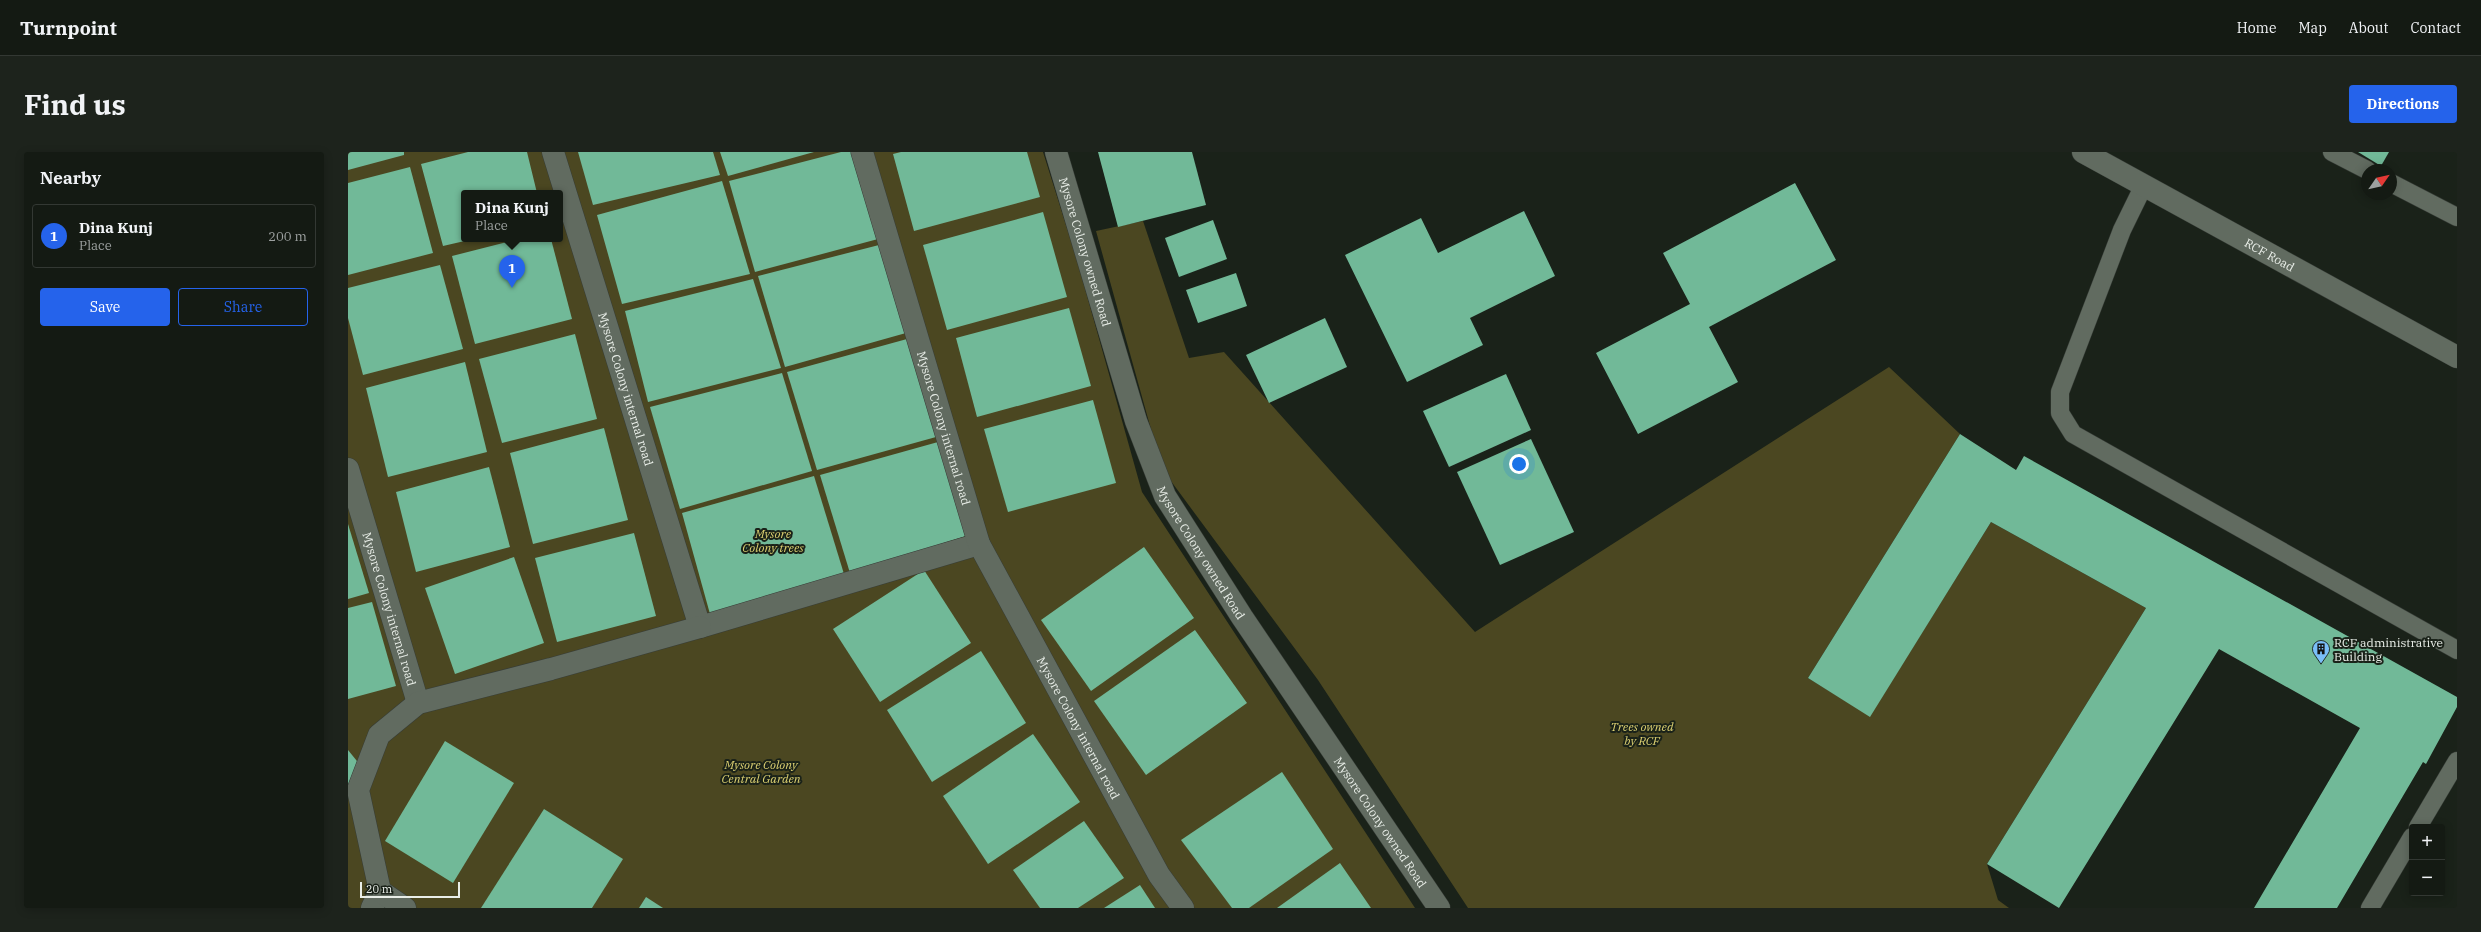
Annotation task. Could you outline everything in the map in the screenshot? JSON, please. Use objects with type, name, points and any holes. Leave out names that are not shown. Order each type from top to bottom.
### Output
[{"type":"street","name":"Mysore Colony internal road","points":[[553,152],[700,627]]},
{"type":"street","name":"Mysore Colony internal road","points":[[862,152],[979,544],[1159,875],[1183,908]]},
{"type":"street","name":"Mysore Colony owned Road","points":[[1056,152],[1136,421],[1165,496],[1242,617],[1439,908]]},
{"type":"street","name":"RCF Road","points":[[2083,152],[2457,357]]},
{"type":"street","name":"Mysore Colony internal road","points":[[348,469],[418,703]]},
{"type":"street","name":"Mysore Colony internal road","points":[[405,908],[376,899],[358,790],[379,735],[418,703],[551,669],[700,627],[979,544]]},
{"type":"lane","points":[[2332,152],[2361,167]]},
{"type":"lane","points":[[2144,185],[2122,230],[2060,392],[2060,414],[2073,434],[2457,650]]},
{"type":"lane","points":[[2397,186],[2457,217]]},
{"type":"lane","points":[[2420,824],[2457,761]]},
{"type":"lane","points":[[2370,908],[2409,842]]},
{"type":"green space","name":"Mysore Colony trees","points":[[348,152],[1043,152],[1077,260],[1142,492],[1415,908],[348,908]]},
{"type":"green space","name":"Trees owned by RCF","points":[[1143,221],[1189,358],[1224,352],[1475,632],[1889,367],[1960,434],[1808,678],[1870,716],[1991,522],[2146,608],[1987,864],[1998,900],[2009,908],[1468,908],[1318,680],[1162,469],[1096,231]]},
{"type":"building","points":[[348,152],[404,152],[404,155],[348,170]]},
{"type":"building","points":[[468,152],[527,152],[536,190],[461,190],[461,242],[443,246],[421,164]]},
{"type":"building","points":[[578,152],[713,152],[720,175],[593,205]]},
{"type":"building","points":[[720,152],[814,152],[728,176]]},
{"type":"building","points":[[841,152],[853,152],[878,239],[755,272],[729,181]]},
{"type":"building","points":[[901,152],[1027,152],[1040,197],[914,231],[893,154]]},
{"type":"building","points":[[1098,152],[1192,152],[1206,205],[1118,227]]},
{"type":"building","points":[[2358,152],[2389,152],[2382,164],[2378,164]]},
{"type":"building","points":[[410,167],[433,253],[348,275],[348,183]]},
{"type":"building","points":[[722,181],[750,274],[622,304],[597,215]]},
{"type":"building","points":[[1795,183],[1836,260],[1709,327],[1738,382],[1638,434],[1596,353],[1690,304],[1663,253]]},
{"type":"building","points":[[1524,211],[1555,276],[1470,318],[1483,345],[1407,382],[1345,255],[1421,218],[1438,253]]},
{"type":"building","points":[[1043,212],[1067,297],[947,330],[923,245]]},
{"type":"building","points":[[1213,220],[1227,259],[1179,277],[1165,238]]},
{"type":"building","points":[[507,242],[552,242],[572,319],[475,344],[452,256]]},
{"type":"building","points":[[879,245],[906,333],[785,367],[758,276]]},
{"type":"building","points":[[440,265],[463,349],[363,375],[348,318],[348,288]]},
{"type":"building","points":[[1236,273],[1247,306],[1198,323],[1186,290]]},
{"type":"building","points":[[753,279],[781,368],[648,402],[625,311]]},
{"type":"building","points":[[1069,308],[1091,386],[977,417],[956,338]]},
{"type":"building","points":[[1325,318],[1347,367],[1269,403],[1246,355]]},
{"type":"building","points":[[575,334],[597,419],[502,443],[479,359]]},
{"type":"building","points":[[907,339],[936,437],[817,470],[787,372]]},
{"type":"building","points":[[465,362],[487,452],[388,477],[366,388]]},
{"type":"building","points":[[782,373],[812,471],[680,509],[650,407]]},
{"type":"building","points":[[1506,374],[1531,430],[1449,467],[1423,411]]},
{"type":"building","points":[[1093,400],[1116,483],[1008,512],[984,429]]},
{"type":"building","points":[[604,428],[628,520],[533,544],[510,453]]},
{"type":"building","name":"RCF administrative Building","points":[[1960,434],[2016,470],[2024,456],[2457,697],[2457,707],[2426,764],[2423,762],[2337,908],[2254,908],[2360,728],[2219,649],[2059,908],[1987,864],[2146,608],[1991,522],[1870,717],[1808,678]]},
{"type":"building","points":[[1531,439],[1574,532],[1500,565],[1457,472]]},
{"type":"building","points":[[938,442],[966,536],[850,573],[820,475]]},
{"type":"building","points":[[489,467],[510,547],[416,572],[396,492]]},
{"type":"building","points":[[814,476],[844,574],[710,614],[682,513]]},
{"type":"building","points":[[348,524],[369,593],[348,599]]},
{"type":"building","points":[[634,533],[656,616],[557,642],[535,558]]},
{"type":"building","points":[[1144,547],[1194,618],[1091,691],[1041,620]]},
{"type":"building","points":[[514,557],[544,643],[455,674],[425,588]]},
{"type":"building","points":[[924,570],[971,643],[880,702],[833,629]]},
{"type":"building","points":[[372,602],[396,686],[348,699],[348,608]]},
{"type":"building","points":[[1195,630],[1247,703],[1146,775],[1094,701]]},
{"type":"building","points":[[981,651],[1026,723],[932,782],[887,710]]},
{"type":"building","points":[[1033,734],[1080,802],[988,864],[943,796]]},
{"type":"building","points":[[445,741],[514,783],[453,883],[385,841]]},
{"type":"building","points":[[348,750],[365,771],[348,787]]},
{"type":"building","points":[[1282,772],[1333,849],[1249,908],[1232,908],[1181,840]]},
{"type":"building","points":[[544,809],[623,859],[592,908],[481,908]]},
{"type":"building","points":[[1084,821],[1124,878],[1078,908],[1040,908],[1013,870]]},
{"type":"building","points":[[1340,863],[1371,908],[1277,908]]},
{"type":"building","points":[[1140,885],[1155,908],[1104,908]]},
{"type":"building","points":[[646,897],[663,908],[639,908]]},
{"type":"place","name":"Dina Kunj","points":[[512,288]]},
{"type":"place","name":"RCF administrative Building","points":[[2321,664]]},
{"type":"park label","name":"Mysore Colony Central Garden","points":[[761,771]]}]
